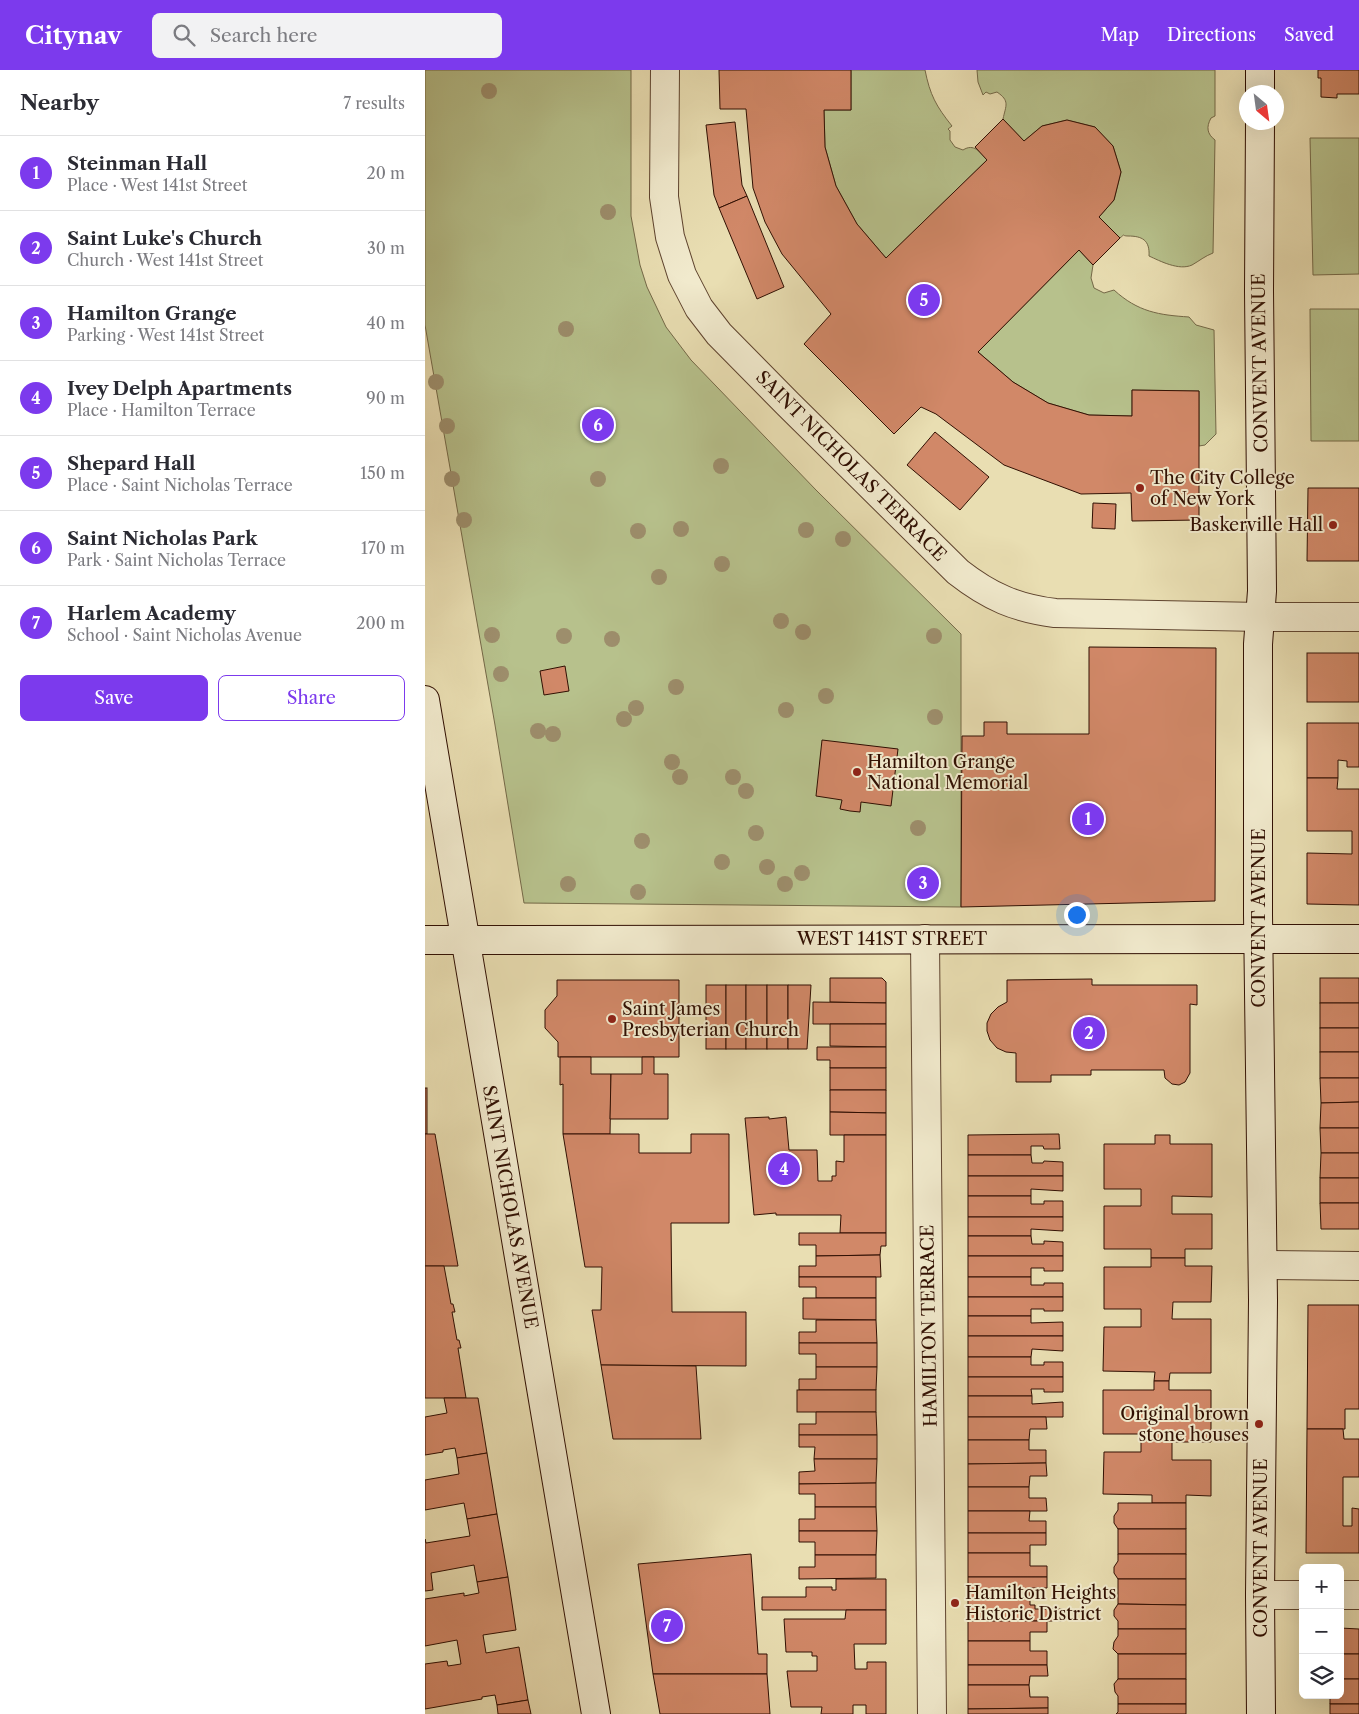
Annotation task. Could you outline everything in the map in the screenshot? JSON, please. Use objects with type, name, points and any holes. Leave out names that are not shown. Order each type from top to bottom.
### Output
[{"type":"street","name":"SAINT NICHOLAS TERRACE","points":[[665,70],[664,197],[670,236],[682,275],[699,308],[719,334],[943,559],[971,582],[988,594],[1008,602],[1035,610],[1068,615],[1359,617]]},
{"type":"street","points":[[1260,70],[1260,85]]},
{"type":"street","name":"CONVENT AVENUE","points":[[1260,130],[1259,291],[1262,583],[1258,644],[1258,940],[1263,1265],[1260,1595],[1261,1714]]},
{"type":"street","name":"SAINT NICHOLAS AVENUE","points":[[425,700],[596,1714]]},
{"type":"street","name":"HAMILTON TERRACE","points":[[925,939],[932,1714]]},
{"type":"street","name":"WEST 141ST STREET","points":[[425,940],[1359,939]]},
{"type":"street","points":[[1263,1265],[1359,1266]]},
{"type":"street","points":[[1260,1595],[1299,1595]]},
{"type":"street","points":[[1344,1595],[1359,1595]]},
{"type":"green space","points":[[425,70],[631,70],[631,216],[640,265],[647,287],[666,327],[691,360],[816,490],[961,634],[961,907],[524,903],[425,325]]},
{"type":"green space","points":[[851,70],[925,70],[934,100],[952,126],[948,129],[950,131],[950,140],[955,147],[963,150],[970,147],[977,149],[987,160],[886,258],[857,224],[836,186],[825,147],[824,110],[851,110]]},
{"type":"green space","points":[[977,70],[1215,70],[1215,116],[1211,118],[1208,124],[1209,133],[1215,140],[1213,253],[1192,265],[1181,267],[1164,263],[1149,256],[1148,246],[1141,238],[1124,235],[1120,238],[1099,217],[1114,200],[1121,172],[1113,146],[1095,127],[1067,120],[1042,126],[1024,141],[1003,119],[1006,107],[1004,98],[997,92],[990,94],[986,92],[983,95],[978,82]]},
{"type":"green space","points":[[1310,138],[1359,138],[1359,274],[1313,275]]},
{"type":"green space","points":[[1079,250],[1093,265],[1091,278],[1094,288],[1104,293],[1114,290],[1140,308],[1168,315],[1189,317],[1196,325],[1214,330],[1216,434],[1205,445],[1199,446],[1199,391],[1132,390],[1132,416],[1089,415],[1048,403],[1013,382],[978,352]]},
{"type":"green space","points":[[1310,309],[1359,309],[1359,441],[1311,441]]},
{"type":"building","points":[[719,70],[851,70],[851,110],[824,110],[825,147],[836,186],[857,224],[886,258],[987,160],[975,147],[1003,119],[1024,141],[1042,126],[1067,120],[1095,127],[1113,146],[1121,172],[1114,200],[1099,217],[1120,238],[1093,265],[1079,250],[978,352],[1013,382],[1048,403],[1089,415],[1132,416],[1132,390],[1199,391],[1199,520],[1132,521],[1131,493],[1081,494],[1004,465],[936,414],[921,407],[894,434],[804,344],[831,314],[782,254],[765,222],[753,188],[746,109],[720,109]]},
{"type":"building","points":[[1318,70],[1359,70],[1359,94],[1337,94],[1337,98],[1321,97],[1321,78],[1318,78]]},
{"type":"building","points":[[735,122],[742,185],[747,196],[719,208],[714,195],[706,125]]},
{"type":"building","points":[[747,196],[784,287],[757,299],[719,208]]},
{"type":"building","points":[[935,432],[989,477],[960,510],[907,465]]},
{"type":"building","name":"Baskerville Hall","points":[[1308,488],[1359,488],[1359,561],[1307,561]]},
{"type":"building","points":[[1093,503],[1116,504],[1115,529],[1092,528]]},
{"type":"building","points":[[1089,647],[1216,648],[1215,901],[961,907],[962,736],[984,736],[984,722],[1007,722],[1007,734],[1089,734]]},
{"type":"building","points":[[1307,653],[1359,653],[1359,702],[1307,702]]},
{"type":"building","points":[[565,666],[569,691],[544,695],[540,671]]},
{"type":"building","points":[[1307,723],[1359,723],[1359,767],[1347,767],[1347,761],[1338,760],[1338,778],[1307,778]]},
{"type":"building","name":"Hamilton Grange National Memorial","points":[[822,740],[898,749],[891,806],[861,802],[860,812],[850,811],[840,809],[842,800],[816,796]]},
{"type":"building","points":[[1307,778],[1338,778],[1337,789],[1359,789],[1359,905],[1307,904],[1307,853],[1352,854],[1352,831],[1307,831]]},
{"type":"building","points":[[830,978],[882,978],[886,982],[886,1003],[830,1002]]},
{"type":"building","points":[[1320,978],[1359,978],[1359,1003],[1320,1003]]},
{"type":"building","points":[[1092,979],[1092,985],[1197,985],[1197,1005],[1190,1004],[1190,1073],[1185,1082],[1179,1085],[1172,1084],[1165,1078],[1164,1070],[1091,1070],[1091,1075],[1051,1075],[1051,1082],[1016,1082],[1016,1053],[1006,1052],[997,1048],[990,1040],[987,1031],[987,1023],[991,1014],[1007,1002],[1007,980]]},
{"type":"building","name":"Saint James Presbyterian Church","points":[[557,980],[679,980],[679,1057],[558,1057],[558,1042],[545,1028],[545,1010],[557,996]]},
{"type":"building","points":[[706,985],[726,985],[726,1049],[706,1049]]},
{"type":"building","points":[[726,985],[746,985],[746,1049],[726,1049]]},
{"type":"building","points":[[746,985],[767,985],[767,1049],[746,1049]]},
{"type":"building","points":[[767,985],[788,985],[788,1049],[767,1049]]},
{"type":"building","points":[[788,985],[811,985],[807,1049],[788,1049]]},
{"type":"building","points":[[813,1002],[886,1003],[886,1024],[813,1024]]},
{"type":"building","points":[[1320,1003],[1359,1003],[1359,1028],[1320,1028]]},
{"type":"building","points":[[830,1024],[886,1024],[886,1047],[830,1046]]},
{"type":"building","points":[[1320,1028],[1359,1028],[1359,1052],[1320,1052]]},
{"type":"building","points":[[817,1047],[886,1047],[886,1068],[830,1068],[830,1060],[817,1060]]},
{"type":"building","points":[[1320,1052],[1359,1052],[1359,1078],[1320,1078]]},
{"type":"building","points":[[560,1057],[591,1057],[591,1074],[611,1074],[610,1134],[563,1134],[563,1084],[560,1085]]},
{"type":"building","points":[[642,1057],[654,1057],[654,1074],[668,1074],[668,1119],[610,1119],[611,1074],[642,1074]]},
{"type":"building","points":[[830,1068],[886,1068],[886,1090],[830,1090]]},
{"type":"building","points":[[1320,1078],[1359,1078],[1359,1102],[1321,1103]]},
{"type":"building","points":[[425,1088],[427,1088],[427,1134],[425,1134]]},
{"type":"building","points":[[830,1090],[886,1090],[886,1113],[830,1112]]},
{"type":"building","points":[[1359,1102],[1359,1128],[1320,1128],[1321,1103]]},
{"type":"building","points":[[830,1112],[886,1113],[886,1135],[830,1135]]},
{"type":"building","points":[[769,1117],[769,1119],[786,1117],[789,1150],[817,1150],[818,1181],[832,1181],[832,1176],[836,1176],[836,1161],[844,1162],[844,1135],[886,1135],[886,1233],[840,1233],[841,1215],[776,1215],[776,1213],[754,1215],[745,1118]]},
{"type":"building","points":[[1320,1128],[1359,1128],[1359,1153],[1321,1153]]},
{"type":"building","points":[[425,1134],[435,1134],[458,1266],[425,1266]]},
{"type":"building","points":[[563,1134],[639,1134],[639,1153],[691,1153],[691,1134],[729,1134],[729,1223],[671,1223],[672,1312],[746,1312],[746,1366],[601,1365],[592,1310],[601,1310],[602,1267],[585,1267]]},
{"type":"building","points":[[1059,1134],[1060,1149],[1044,1149],[1043,1146],[1031,1146],[1031,1155],[968,1155],[968,1135]]},
{"type":"building","points":[[1155,1135],[1170,1135],[1170,1144],[1212,1144],[1212,1197],[1172,1196],[1172,1214],[1212,1214],[1212,1249],[1185,1249],[1185,1258],[1151,1258],[1151,1249],[1104,1249],[1104,1206],[1141,1206],[1141,1189],[1104,1189],[1104,1144],[1155,1144]]},
{"type":"building","points":[[1321,1153],[1359,1153],[1359,1178],[1320,1178]]},
{"type":"building","points":[[968,1155],[1031,1155],[1032,1163],[1043,1163],[1044,1161],[1063,1162],[1063,1176],[968,1176]]},
{"type":"building","points":[[968,1176],[1063,1176],[1063,1191],[1031,1189],[1031,1196],[968,1196]]},
{"type":"building","points":[[1320,1178],[1359,1178],[1359,1203],[1320,1203]]},
{"type":"building","points":[[968,1196],[1031,1196],[1031,1204],[1044,1204],[1044,1201],[1063,1201],[1063,1217],[968,1217]]},
{"type":"building","points":[[1320,1203],[1359,1203],[1359,1229],[1321,1229]]},
{"type":"building","points":[[968,1217],[1063,1217],[1063,1231],[1031,1229],[1031,1236],[968,1236]]},
{"type":"building","points":[[799,1233],[886,1233],[886,1246],[881,1246],[880,1255],[816,1256],[816,1245],[799,1245]]},
{"type":"building","points":[[968,1236],[1031,1236],[1032,1244],[1044,1244],[1044,1241],[1063,1242],[1063,1256],[968,1256]]},
{"type":"building","points":[[880,1255],[881,1277],[799,1277],[799,1266],[816,1266],[816,1256]]},
{"type":"building","points":[[968,1256],[1063,1256],[1063,1271],[1044,1271],[1044,1268],[1031,1268],[1031,1277],[968,1277]]},
{"type":"building","points":[[1151,1258],[1185,1258],[1185,1266],[1212,1266],[1211,1302],[1173,1302],[1172,1319],[1211,1319],[1211,1373],[1170,1373],[1169,1381],[1154,1381],[1155,1372],[1103,1371],[1104,1327],[1141,1327],[1141,1309],[1104,1309],[1104,1267],[1151,1267]]},
{"type":"building","points":[[425,1266],[444,1266],[451,1304],[453,1304],[455,1312],[452,1312],[457,1340],[459,1340],[461,1348],[458,1348],[466,1398],[425,1398]]},
{"type":"building","points":[[799,1277],[876,1277],[876,1298],[816,1298],[816,1287],[799,1287]]},
{"type":"building","points":[[968,1277],[1031,1277],[1031,1285],[1063,1283],[1063,1297],[968,1297]]},
{"type":"building","points":[[968,1297],[1063,1297],[1063,1311],[1031,1309],[1031,1316],[968,1316]]},
{"type":"building","points":[[803,1298],[876,1298],[876,1320],[803,1319]]},
{"type":"building","points":[[1308,1305],[1359,1305],[1359,1409],[1345,1409],[1345,1429],[1307,1429]]},
{"type":"building","points":[[968,1316],[1031,1316],[1031,1323],[1063,1322],[1063,1336],[968,1336]]},
{"type":"building","points":[[816,1320],[876,1320],[877,1343],[799,1343],[799,1332],[816,1332]]},
{"type":"building","points":[[968,1336],[1063,1336],[1063,1351],[1032,1349],[1031,1357],[968,1357]]},
{"type":"building","points":[[799,1343],[877,1343],[877,1367],[816,1367],[816,1354],[799,1354]]},
{"type":"building","points":[[968,1357],[1031,1357],[1031,1365],[1044,1365],[1044,1362],[1063,1362],[1063,1377],[968,1377]]},
{"type":"building","points":[[601,1365],[696,1366],[701,1439],[613,1439]]},
{"type":"building","points":[[816,1367],[877,1367],[876,1390],[799,1390],[799,1379],[816,1379]]},
{"type":"building","points":[[968,1377],[1063,1377],[1063,1392],[1044,1392],[1044,1389],[1031,1389],[1032,1396],[968,1396]]},
{"type":"building","points":[[1154,1381],[1169,1381],[1169,1390],[1211,1390],[1211,1442],[1172,1442],[1172,1460],[1211,1460],[1211,1496],[1186,1495],[1186,1503],[1152,1503],[1152,1495],[1103,1494],[1104,1452],[1141,1452],[1141,1434],[1103,1434],[1103,1390],[1154,1390]]},
{"type":"building","points":[[797,1390],[876,1390],[876,1412],[797,1412]]},
{"type":"building","points":[[968,1396],[1032,1396],[1032,1404],[1063,1402],[1063,1417],[968,1417]]},
{"type":"building","points":[[444,1398],[478,1398],[487,1453],[457,1458],[455,1448],[425,1455],[425,1417],[447,1413]]},
{"type":"building","points":[[816,1412],[876,1412],[877,1435],[799,1435],[799,1424],[816,1424]]},
{"type":"building","points":[[968,1417],[1046,1417],[1047,1429],[1030,1429],[1029,1440],[968,1440]]},
{"type":"building","points":[[1307,1429],[1343,1429],[1344,1439],[1359,1439],[1359,1477],[1343,1477],[1343,1526],[1352,1526],[1352,1508],[1359,1509],[1359,1553],[1306,1553]]},
{"type":"building","points":[[799,1435],[877,1435],[877,1459],[814,1459],[815,1447],[799,1447]]},
{"type":"building","points":[[968,1440],[1029,1440],[1029,1450],[1046,1450],[1046,1463],[968,1464]]},
{"type":"building","points":[[487,1453],[497,1514],[467,1519],[464,1503],[425,1510],[425,1480],[459,1474],[457,1458]]},
{"type":"building","points":[[814,1459],[877,1459],[876,1483],[799,1484],[799,1472],[815,1471]]},
{"type":"building","points":[[1046,1463],[1047,1476],[1030,1476],[1029,1487],[968,1487],[968,1464]]},
{"type":"building","points":[[876,1483],[876,1507],[815,1507],[815,1494],[799,1494],[799,1484]]},
{"type":"building","points":[[968,1487],[1029,1487],[1029,1498],[1046,1498],[1047,1511],[968,1511]]},
{"type":"building","points":[[1118,1503],[1186,1503],[1186,1529],[1118,1529],[1114,1523],[1114,1516],[1118,1510]]},
{"type":"building","points":[[815,1507],[876,1507],[877,1531],[799,1531],[799,1519],[815,1519]]},
{"type":"building","points":[[968,1511],[1030,1511],[1029,1521],[1046,1521],[1046,1533],[968,1533]]},
{"type":"building","points":[[497,1514],[508,1577],[477,1582],[474,1565],[431,1573],[433,1590],[425,1591],[425,1539],[426,1543],[470,1536],[467,1519]]},
{"type":"building","points":[[1118,1529],[1186,1529],[1186,1554],[1118,1554]]},
{"type":"building","points":[[799,1531],[877,1531],[876,1555],[815,1555],[815,1542],[799,1542]]},
{"type":"building","points":[[968,1533],[1046,1533],[1046,1545],[1030,1545],[1030,1553],[968,1553]]},
{"type":"building","points":[[968,1553],[1030,1553],[1030,1566],[1047,1566],[1047,1577],[968,1577]]},
{"type":"building","points":[[751,1554],[758,1654],[767,1654],[767,1674],[653,1674],[638,1564]]},
{"type":"building","points":[[1118,1554],[1186,1554],[1186,1579],[1118,1579],[1114,1573],[1114,1567],[1118,1561]]},
{"type":"building","points":[[815,1555],[876,1555],[876,1578],[799,1579],[799,1567],[815,1567]]},
{"type":"building","points":[[508,1577],[516,1630],[483,1635],[486,1653],[519,1647],[528,1700],[497,1705],[495,1695],[425,1709],[425,1664],[447,1661],[448,1666],[461,1664],[457,1640],[425,1646],[425,1599],[464,1593],[464,1596],[479,1593],[477,1582]]},
{"type":"building","points":[[968,1577],[1047,1577],[1047,1588],[1030,1588],[1030,1598],[968,1598]]},
{"type":"building","points":[[836,1579],[886,1579],[886,1610],[762,1610],[762,1597],[806,1597],[806,1587],[832,1587],[832,1590],[836,1590]]},
{"type":"building","points":[[1118,1579],[1186,1579],[1186,1605],[1118,1604]]},
{"type":"building","points":[[968,1598],[1030,1598],[1030,1605],[1035,1605],[1035,1609],[1064,1609],[1063,1621],[968,1621]]},
{"type":"building","points":[[1118,1604],[1186,1605],[1186,1629],[1118,1629],[1118,1621],[1114,1616],[1114,1610]]},
{"type":"building","points":[[846,1610],[886,1610],[886,1644],[854,1644],[855,1669],[867,1669],[867,1662],[886,1662],[886,1714],[866,1714],[866,1705],[853,1705],[853,1714],[821,1714],[822,1707],[791,1707],[787,1671],[817,1671],[817,1656],[812,1656],[812,1652],[786,1652],[784,1619],[845,1619]]},
{"type":"building","points":[[968,1621],[1047,1621],[1047,1632],[1030,1632],[1030,1641],[968,1641]]},
{"type":"building","points":[[1344,1628],[1359,1629],[1359,1654],[1344,1654]]},
{"type":"building","points":[[1118,1629],[1186,1629],[1186,1654],[1118,1654],[1113,1649],[1114,1642],[1118,1636]]},
{"type":"building","points":[[968,1641],[1030,1641],[1030,1651],[1047,1651],[1047,1665],[968,1665]]},
{"type":"building","points":[[1118,1654],[1186,1654],[1186,1679],[1118,1679]]},
{"type":"building","points":[[1344,1654],[1359,1654],[1359,1679],[1344,1679]]},
{"type":"building","points":[[968,1665],[1047,1665],[1048,1676],[1030,1676],[1029,1685],[968,1685]]},
{"type":"building","points":[[653,1674],[767,1674],[770,1714],[660,1714]]},
{"type":"building","points":[[1118,1679],[1186,1679],[1186,1704],[1118,1704],[1118,1696],[1115,1692],[1114,1684]]},
{"type":"building","points":[[1344,1679],[1359,1679],[1359,1704],[1330,1704],[1330,1699],[1344,1699]]},
{"type":"building","points":[[968,1685],[1029,1685],[1030,1697],[1048,1697],[1048,1708],[968,1709]]},
{"type":"building","points":[[528,1700],[531,1714],[498,1714],[497,1705]]},
{"type":"building","points":[[1118,1704],[1186,1704],[1186,1714],[1116,1714],[1118,1712]]},
{"type":"building","points":[[1330,1704],[1359,1704],[1359,1714],[1330,1714]]},
{"type":"building","points":[[1048,1708],[1048,1714],[968,1714],[968,1709]]},
{"type":"place","name":"Shepard Hall","points":[[924,300]]},
{"type":"place","name":"Saint Nicholas Park","points":[[598,425]]},
{"type":"place","name":"The City College of New York","points":[[1140,488]]},
{"type":"place","name":"Baskerville Hall","points":[[1333,525]]},
{"type":"place","name":"Hamilton Grange National Memorial","points":[[857,772]]},
{"type":"place","name":"Steinman Hall","points":[[1088,819]]},
{"type":"place","name":"Hamilton Grange","points":[[923,883]]},
{"type":"place","name":"Saint James Presbyterian Church","points":[[612,1019]]},
{"type":"place","name":"Saint Luke's Church","points":[[1089,1033]]},
{"type":"place","name":"Ivey Delph Apartments","points":[[784,1169]]},
{"type":"place","name":"Original brown stone houses","points":[[1259,1424]]},
{"type":"place","name":"Hamilton Heights Historic District","points":[[955,1603]]},
{"type":"place","name":"Harlem Academy","points":[[667,1626]]}]
